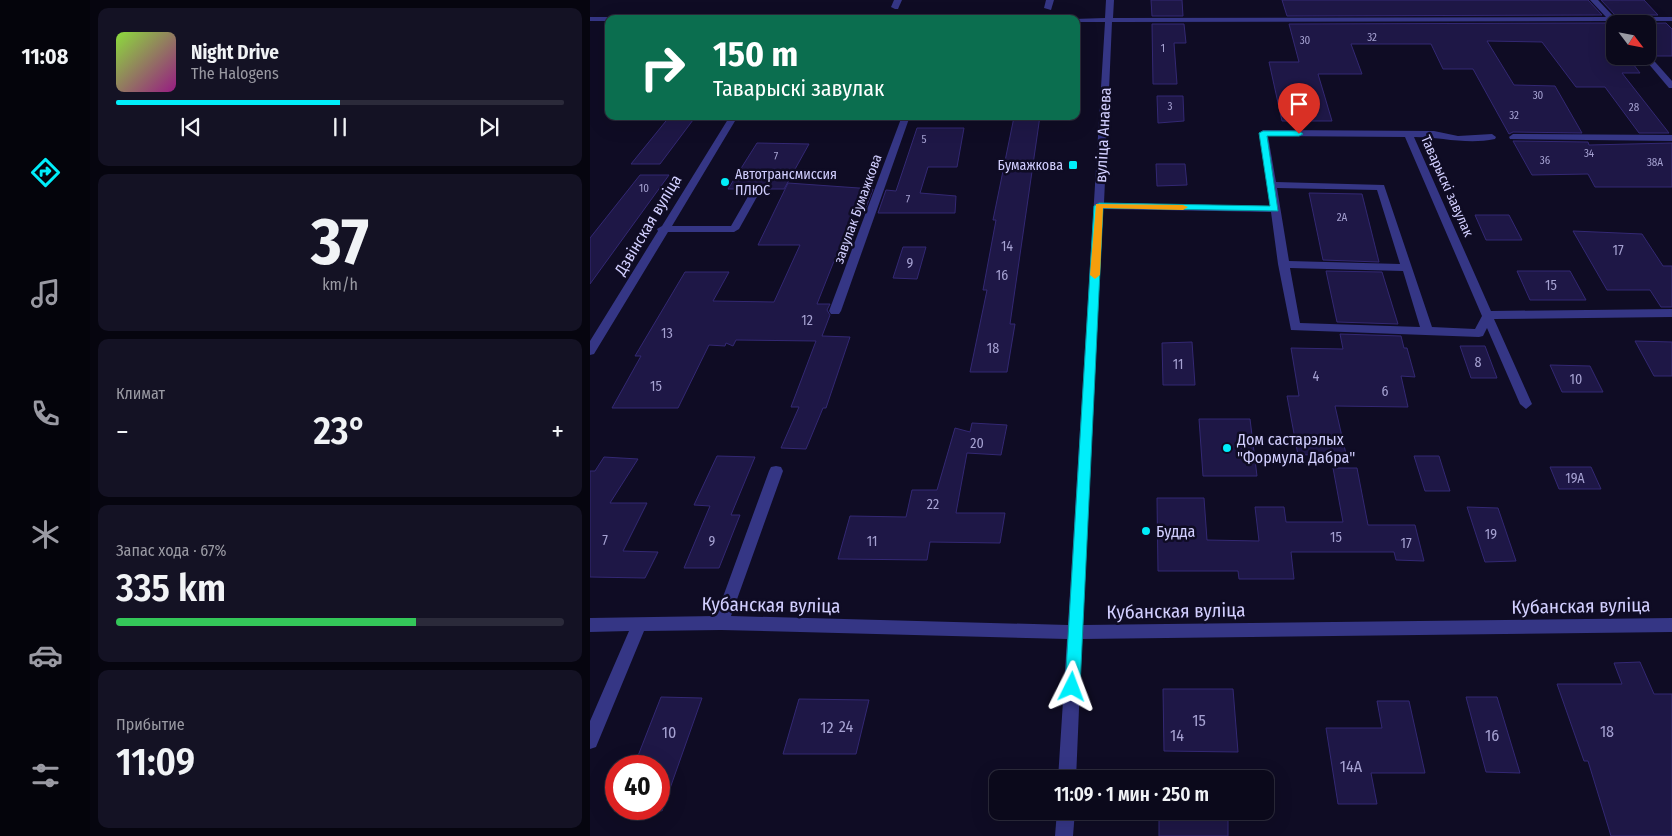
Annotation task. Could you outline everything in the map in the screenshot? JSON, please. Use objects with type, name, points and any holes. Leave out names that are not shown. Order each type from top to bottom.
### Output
[{"type":"street","name":"вуліца Анаева","points":[[1067,770],[1110,0]]},
{"type":"street","points":[[1594,0],[1609,15]]},
{"type":"street","points":[[590,19],[605,19]]},
{"type":"street","points":[[1656,20],[1672,19]]},
{"type":"street","points":[[1080,20],[1606,21]]},
{"type":"street","points":[[1654,65],[1672,86]]},
{"type":"street","name":"Дзвінская вуліца","points":[[590,351],[662,229],[731,120]]},
{"type":"street","name":"завулак Бумажкова","points":[[834,311],[905,120]]},
{"type":"street","name":"Таварыскі завулак","points":[[1263,133],[1408,134],[1488,315],[1479,332],[1295,327],[1271,185],[1263,133]]},
{"type":"street","points":[[1408,134],[1434,134],[1458,138],[1492,137]]},
{"type":"street","points":[[1513,137],[1672,138]]},
{"type":"street","points":[[1271,185],[1381,187],[1427,331]]},
{"type":"street","points":[[662,229],[734,229],[753,195]]},
{"type":"street","points":[[1099,206],[1274,209]]},
{"type":"street","points":[[1283,264],[1407,268]]},
{"type":"street","points":[[1526,404],[1488,315],[1672,313]]},
{"type":"street","points":[[721,623],[776,471]]},
{"type":"street","name":"Кубанская вуліца","points":[[590,625],[639,626],[721,623],[1075,632],[1672,625]]},
{"type":"street","points":[[590,741],[639,626]]},
{"type":"street","points":[[1064,836],[1065,820]]},
{"type":"building","points":[[1151,0],[1182,0],[1183,16],[1152,16]]},
{"type":"building","points":[[1282,0],[1588,0],[1602,15],[1287,16]]},
{"type":"building","points":[[1601,0],[1644,0],[1658,15],[1656,15],[1615,15]]},
{"type":"building","points":[[1606,23],[1606,65],[1634,65],[1640,73],[1622,73],[1669,133],[1639,133],[1605,87],[1576,87],[1542,42],[1487,41],[1514,85],[1555,86],[1582,133],[1513,132],[1509,134],[1473,69],[1443,69],[1431,44],[1351,44],[1362,74],[1318,74],[1332,121],[1282,121],[1269,62],[1299,62],[1289,24]]},
{"type":"building","points":[[1656,23],[1666,23],[1672,29],[1672,56],[1656,56]]},
{"type":"building","points":[[1152,24],[1184,24],[1186,43],[1174,43],[1177,84],[1153,84]]},
{"type":"building","points":[[1157,96],[1183,96],[1184,121],[1158,123]]},
{"type":"building","points":[[667,120],[693,120],[660,164],[631,164]]},
{"type":"building","points":[[1013,120],[1039,120],[1010,324],[1015,324],[1007,372],[970,372],[987,290],[983,290],[996,220],[993,220]]},
{"type":"building","points":[[917,128],[964,128],[957,167],[928,167],[920,193],[956,196],[955,213],[878,213],[886,190],[896,191]]},
{"type":"building","points":[[1513,141],[1588,142],[1589,145],[1672,143],[1672,187],[1595,187],[1588,174],[1532,175]]},
{"type":"building","points":[[757,143],[809,144],[784,189],[728,189]]},
{"type":"building","points":[[1156,164],[1185,164],[1187,185],[1157,186]]},
{"type":"building","points":[[640,175],[669,175],[590,284],[590,238]]},
{"type":"building","points":[[788,183],[873,189],[864,213],[853,213],[817,304],[830,304],[827,310],[830,315],[822,336],[850,337],[826,408],[823,408],[806,449],[781,448],[799,407],[791,407],[816,341],[736,340],[733,346],[726,343],[725,346],[709,345],[678,408],[612,408],[641,356],[635,356],[685,272],[729,272],[713,301],[774,302],[800,245],[758,245]]},
{"type":"building","points":[[1309,193],[1362,194],[1379,262],[1323,260]]},
{"type":"building","points":[[1475,215],[1509,215],[1522,240],[1486,240]]},
{"type":"building","points":[[1573,231],[1642,234],[1663,266],[1672,266],[1672,307],[1661,307],[1650,290],[1607,290]]},
{"type":"building","points":[[903,247],[926,247],[917,279],[893,278]]},
{"type":"building","points":[[1326,271],[1382,272],[1398,324],[1337,322]]},
{"type":"building","points":[[1517,271],[1570,271],[1586,300],[1530,300]]},
{"type":"building","points":[[1340,334],[1401,336],[1404,348],[1407,348],[1415,377],[1401,376],[1408,407],[1335,406],[1346,454],[1298,455],[1287,396],[1299,396],[1291,348],[1343,349]]},
{"type":"building","points":[[1635,341],[1672,342],[1672,376],[1654,376]]},
{"type":"building","points":[[1192,342],[1195,385],[1163,385],[1162,343]]},
{"type":"building","points":[[1460,346],[1485,346],[1497,378],[1471,378]]},
{"type":"building","points":[[1550,365],[1590,366],[1603,392],[1562,392]]},
{"type":"building","name":"Дом састарэлых \"Формула Дабра\"","points":[[1199,419],[1250,419],[1257,476],[1203,476]]},
{"type":"building","points":[[972,423],[1007,425],[1001,455],[967,453],[956,513],[1005,513],[1000,543],[930,542],[927,560],[838,559],[850,516],[906,517],[912,490],[937,490],[955,428],[970,432]]},
{"type":"building","points":[[717,456],[755,457],[731,515],[740,515],[719,568],[684,568],[710,506],[694,505]]},
{"type":"building","points":[[1414,456],[1439,456],[1450,491],[1425,491]]},
{"type":"building","points":[[604,457],[638,459],[610,503],[647,503],[623,551],[658,552],[645,578],[590,577],[590,471],[595,471]]},
{"type":"building","points":[[1550,467],[1591,467],[1601,489],[1559,489]]},
{"type":"building","points":[[1333,468],[1357,468],[1368,525],[1415,525],[1424,561],[1396,560],[1394,552],[1291,552],[1294,579],[1239,579],[1238,571],[1158,571],[1157,498],[1204,498],[1207,540],[1259,541],[1255,507],[1284,507],[1286,522],[1343,522]]},
{"type":"building","points":[[1467,507],[1498,508],[1516,561],[1485,562]]},
{"type":"building","points":[[1640,662],[1654,694],[1672,694],[1672,836],[1611,836],[1588,761],[1584,761],[1557,684],[1622,684],[1614,663]]},
{"type":"building","points":[[1163,689],[1233,689],[1238,752],[1164,751]]},
{"type":"building","points":[[661,697],[702,698],[670,788],[670,755],[638,755]]},
{"type":"building","points":[[1466,697],[1497,697],[1520,773],[1486,772]]},
{"type":"building","points":[[799,699],[869,700],[856,754],[783,754]]},
{"type":"building","points":[[1377,701],[1409,701],[1425,773],[1371,773],[1377,804],[1338,804],[1326,728],[1382,728]]},
{"type":"building","points":[[1159,820],[1228,820],[1228,836],[1159,836]]},
{"type":"slow traffic","points":[[1095,275],[1099,206],[1183,207]]},
{"type":"place","name":"Бумажкова","points":[[1073,165]]},
{"type":"place","name":"Автотрансмиссия ПЛЮС","points":[[725,182]]},
{"type":"place","name":"Дом састарэлых \"Формула Дабра\"","points":[[1227,448]]},
{"type":"place","name":"Будда","points":[[1146,531]]},
{"type":"route","points":[[1072,687],[1099,206],[1274,209],[1263,133],[1299,134]]}]
